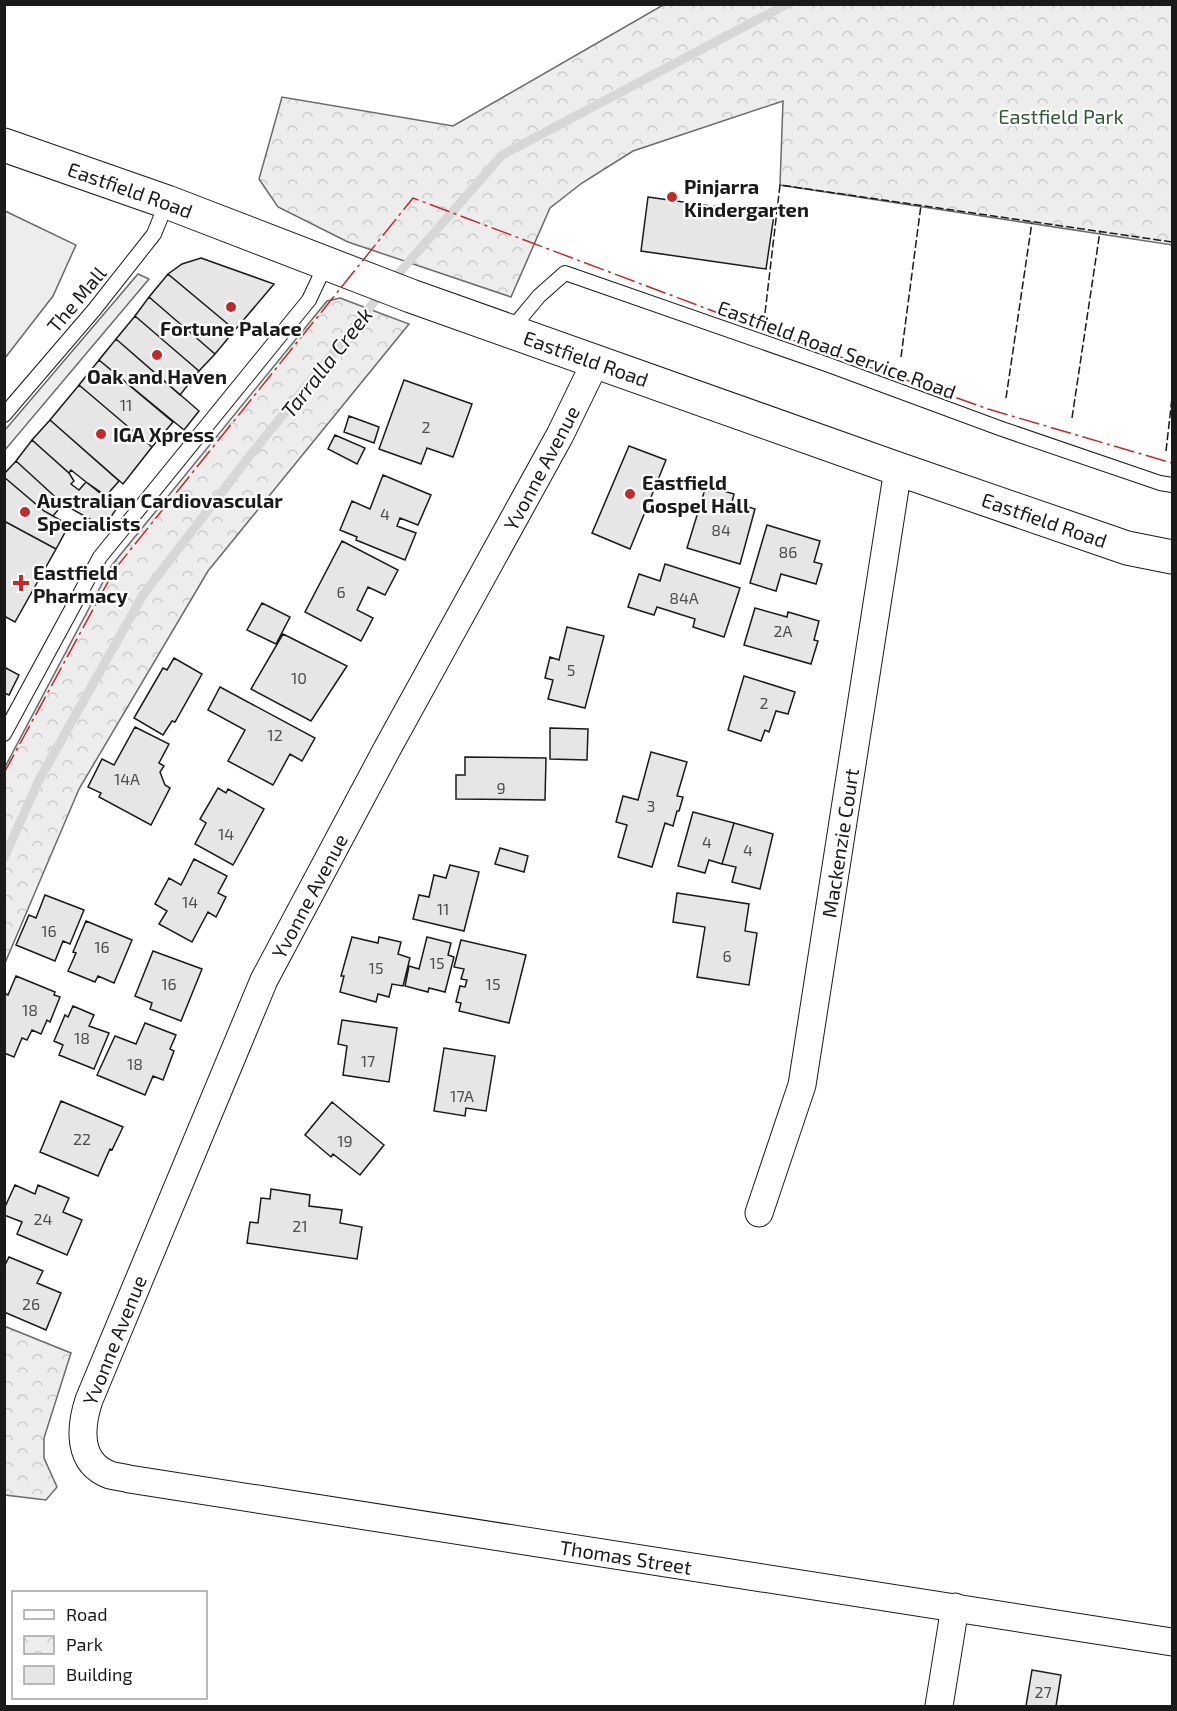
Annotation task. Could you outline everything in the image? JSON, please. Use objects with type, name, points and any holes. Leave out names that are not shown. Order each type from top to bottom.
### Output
[{"type":"main road","name":"Eastfield Road","points":[[4,145],[167,202],[411,296],[898,469],[1127,548],[1173,557]]},
{"type":"street","name":"Yvonne Avenue","points":[[86,1454],[82,1437],[83,1418],[89,1400],[264,980],[387,749],[560,435],[596,362]]},
{"type":"street","name":"Mackenzie Court","points":[[759,1213],[802,1085],[898,469]]},
{"type":"street","name":"Thomas Street","points":[[86,1454],[97,1467],[110,1475],[129,1479],[1173,1642]]},
{"type":"street","points":[[939,1707],[955,1607]]},
{"type":"lane","name":"The Mall","points":[[4,416],[94,310],[154,234],[167,202]]},
{"type":"lane","points":[[4,734],[100,557],[309,300],[326,264]]},
{"type":"lane","name":"Eastfield Road Service Road","points":[[510,331],[539,296],[565,273],[826,364],[1002,429],[1160,483],[1173,485]]},
{"type":"green space","name":"Eastfield Park","points":[[663,5],[1172,5],[1172,245],[780,185],[783,101],[633,151],[582,183],[550,208],[511,297],[348,242],[278,207],[259,179],[282,97],[453,126]]},
{"type":"green space","points":[[340,298],[409,324],[208,571],[79,789],[5,963],[5,767],[112,565],[327,301]]},
{"type":"green space","points":[[4,1326],[71,1353],[44,1438],[44,1458],[57,1487],[46,1500],[5,1495]]},
{"type":"shaded area","points":[[5,211],[76,245],[53,296],[5,358]]},
{"type":"shaded area","points":[[138,274],[149,279],[5,450],[5,430]]},
{"type":"building","points":[[648,197],[774,215],[766,269],[641,251]]},
{"type":"building","name":"Fortune Palace","points":[[201,258],[274,284],[235,330],[168,274],[182,264]]},
{"type":"building","points":[[168,274],[235,330],[215,354],[149,297]]},
{"type":"building","points":[[149,297],[215,354],[199,371],[135,316]]},
{"type":"building","name":"Oak and Haven","points":[[135,316],[199,371],[180,395],[116,339]]},
{"type":"building","points":[[116,339],[199,411],[184,430],[99,360]]},
{"type":"building","points":[[99,360],[173,422],[152,447],[79,385]]},
{"type":"building","points":[[404,380],[472,404],[453,457],[427,448],[421,464],[379,449]]},
{"type":"building","name":"IGA Xpress","points":[[79,385],[152,447],[123,484],[50,420]]},
{"type":"building","points":[[349,416],[379,427],[374,443],[344,432]]},
{"type":"building","points":[[50,420],[119,481],[105,497],[71,470],[69,473],[32,440]]},
{"type":"building","points":[[335,435],[365,448],[357,464],[328,449]]},
{"type":"building","points":[[32,440],[69,473],[74,481],[71,484],[79,490],[86,482],[119,505],[104,527],[63,504],[16,461]]},
{"type":"building","points":[[629,446],[666,460],[630,549],[592,533]]},
{"type":"building","points":[[16,461],[63,504],[53,516],[4,477]]},
{"type":"building","points":[[383,475],[431,495],[418,525],[400,518],[397,526],[416,533],[405,560],[356,540],[357,537],[340,530],[352,501],[370,509]]},
{"type":"building","name":"Australian Cardiovascular Specialists","points":[[4,477],[44,511],[69,525],[56,549],[4,521]]},
{"type":"building","points":[[706,486],[734,494],[732,502],[755,509],[740,564],[687,548]]},
{"type":"building","name":"Eastfield Pharmacy","points":[[4,521],[56,549],[15,622],[4,616]]},
{"type":"building","points":[[767,525],[820,541],[814,562],[822,564],[816,584],[781,574],[776,591],[750,583]]},
{"type":"building","points":[[342,541],[398,570],[385,595],[368,587],[357,610],[373,618],[361,641],[305,612]]},
{"type":"building","points":[[665,564],[740,588],[724,637],[693,627],[695,619],[657,607],[654,615],[628,607],[639,574],[660,581]]},
{"type":"building","points":[[262,603],[290,617],[276,644],[247,630]]},
{"type":"building","points":[[755,608],[787,617],[788,612],[819,621],[814,640],[818,641],[811,664],[744,645]]},
{"type":"building","points":[[567,627],[604,636],[585,708],[548,699],[553,680],[545,678],[550,657],[559,660]]},
{"type":"building","points":[[283,634],[347,666],[311,721],[251,689]]},
{"type":"building","points":[[174,658],[202,674],[175,722],[172,721],[163,735],[134,718],[163,668],[167,670]]},
{"type":"building","points":[[4,667],[19,675],[9,695],[4,693]]},
{"type":"building","points":[[744,676],[795,692],[788,714],[776,711],[769,732],[765,730],[761,741],[728,730]]},
{"type":"building","points":[[220,687],[315,738],[302,761],[290,754],[273,785],[228,761],[245,730],[208,710]]},
{"type":"building","points":[[135,727],[169,744],[159,763],[164,766],[160,772],[165,785],[170,788],[151,825],[99,797],[101,793],[88,787],[102,759],[114,765]]},
{"type":"building","points":[[550,728],[588,729],[587,760],[550,759]]},
{"type":"building","points":[[651,752],[687,762],[677,796],[683,797],[679,811],[677,811],[673,826],[665,823],[652,867],[618,857],[627,825],[616,822],[623,796],[638,800]]},
{"type":"building","points":[[465,757],[546,758],[545,800],[456,799],[456,775],[465,775]]},
{"type":"building","points":[[218,788],[226,793],[228,789],[264,809],[233,865],[195,844],[206,823],[200,819]]},
{"type":"building","points":[[693,812],[734,823],[722,864],[709,860],[705,873],[678,866]]},
{"type":"building","points":[[734,823],[773,834],[760,889],[732,882],[736,867],[722,864]]},
{"type":"building","points":[[500,848],[528,856],[524,872],[495,864]]},
{"type":"building","points":[[194,859],[227,876],[218,893],[226,897],[216,917],[208,912],[192,942],[159,924],[167,911],[155,904],[169,878],[181,885]]},
{"type":"building","points":[[450,865],[479,872],[464,931],[413,919],[419,895],[429,897],[434,875],[446,878]]},
{"type":"building","points":[[677,893],[749,904],[745,931],[757,933],[749,985],[697,977],[705,927],[673,922]]},
{"type":"building","points":[[45,895],[84,910],[70,944],[63,941],[55,961],[16,945],[29,915],[36,918]]},
{"type":"building","points":[[86,921],[132,940],[114,983],[98,976],[95,982],[68,971]]},
{"type":"building","points":[[352,937],[378,943],[379,937],[401,942],[398,954],[410,958],[403,986],[392,984],[389,997],[378,994],[376,1002],[340,992],[344,976],[341,976]]},
{"type":"building","points":[[427,937],[451,943],[448,955],[454,957],[445,992],[429,988],[428,992],[405,986],[409,966],[419,969]]},
{"type":"building","points":[[461,940],[526,955],[509,1023],[459,1011],[461,1003],[456,1002],[460,986],[465,987],[467,980],[461,979],[464,969],[454,967]]},
{"type":"building","points":[[153,951],[202,969],[181,1021],[150,1009],[152,1003],[135,996]]},
{"type":"building","points":[[16,976],[55,992],[54,995],[60,997],[50,1022],[47,1020],[41,1034],[32,1030],[27,1040],[22,1038],[14,1057],[4,1053],[4,993],[8,995]]},
{"type":"building","points":[[73,1006],[94,1015],[89,1026],[109,1033],[94,1069],[59,1055],[63,1045],[54,1041],[65,1015],[68,1017]]},
{"type":"building","points":[[342,1020],[397,1028],[389,1082],[343,1075],[347,1046],[338,1044]]},
{"type":"building","points":[[145,1023],[176,1035],[170,1049],[174,1051],[163,1080],[153,1076],[145,1095],[97,1075],[115,1036],[136,1044]]},
{"type":"building","points":[[444,1048],[495,1056],[486,1111],[466,1108],[465,1116],[434,1111]]},
{"type":"building","points":[[61,1101],[123,1127],[98,1176],[40,1152]]},
{"type":"building","points":[[332,1102],[384,1145],[360,1175],[333,1154],[331,1157],[305,1135]]},
{"type":"building","points":[[15,1185],[35,1194],[38,1185],[69,1198],[63,1212],[82,1220],[67,1255],[17,1234],[22,1222],[4,1215],[4,1209]]},
{"type":"building","points":[[271,1189],[310,1195],[309,1206],[342,1210],[340,1223],[362,1227],[357,1259],[247,1243],[250,1222],[258,1223],[261,1198],[270,1199]]},
{"type":"building","points":[[9,1257],[43,1271],[37,1283],[61,1293],[46,1330],[4,1312],[4,1267]]},
{"type":"building","points":[[1032,1670],[1061,1675],[1056,1706],[1026,1706]]},
{"type":"waterway","name":"Tarralla Creek","points":[[392,281],[502,155],[787,4]]},
{"type":"waterway","name":"Tarralla Creek","points":[[4,858],[39,780],[143,595],[248,458],[383,291]]},
{"type":"fence","points":[[765,313],[780,185],[1172,242]]},
{"type":"fence","points":[[901,357],[921,205]]},
{"type":"fence","points":[[1006,398],[1032,222]]},
{"type":"fence","points":[[1072,418],[1100,231]]},
{"type":"fence","points":[[1166,451],[1172,398]]},
{"type":"power","points":[[4,773],[115,569],[413,198],[750,325],[988,409],[1172,463]]},
{"type":"place","name":"Pinjarra Kindergarten","points":[[672,197]]},
{"type":"place","name":"Fortune Palace","points":[[231,307]]},
{"type":"place","name":"Oak and Haven","points":[[157,355]]},
{"type":"place","name":"IGA Xpress","points":[[101,434]]},
{"type":"place","name":"Eastfield Gospel Hall","points":[[630,494]]},
{"type":"place","name":"Australian Cardiovascular Specialists","points":[[25,512]]},
{"type":"place","name":"Eastfield Pharmacy","points":[[21,583]]}]
